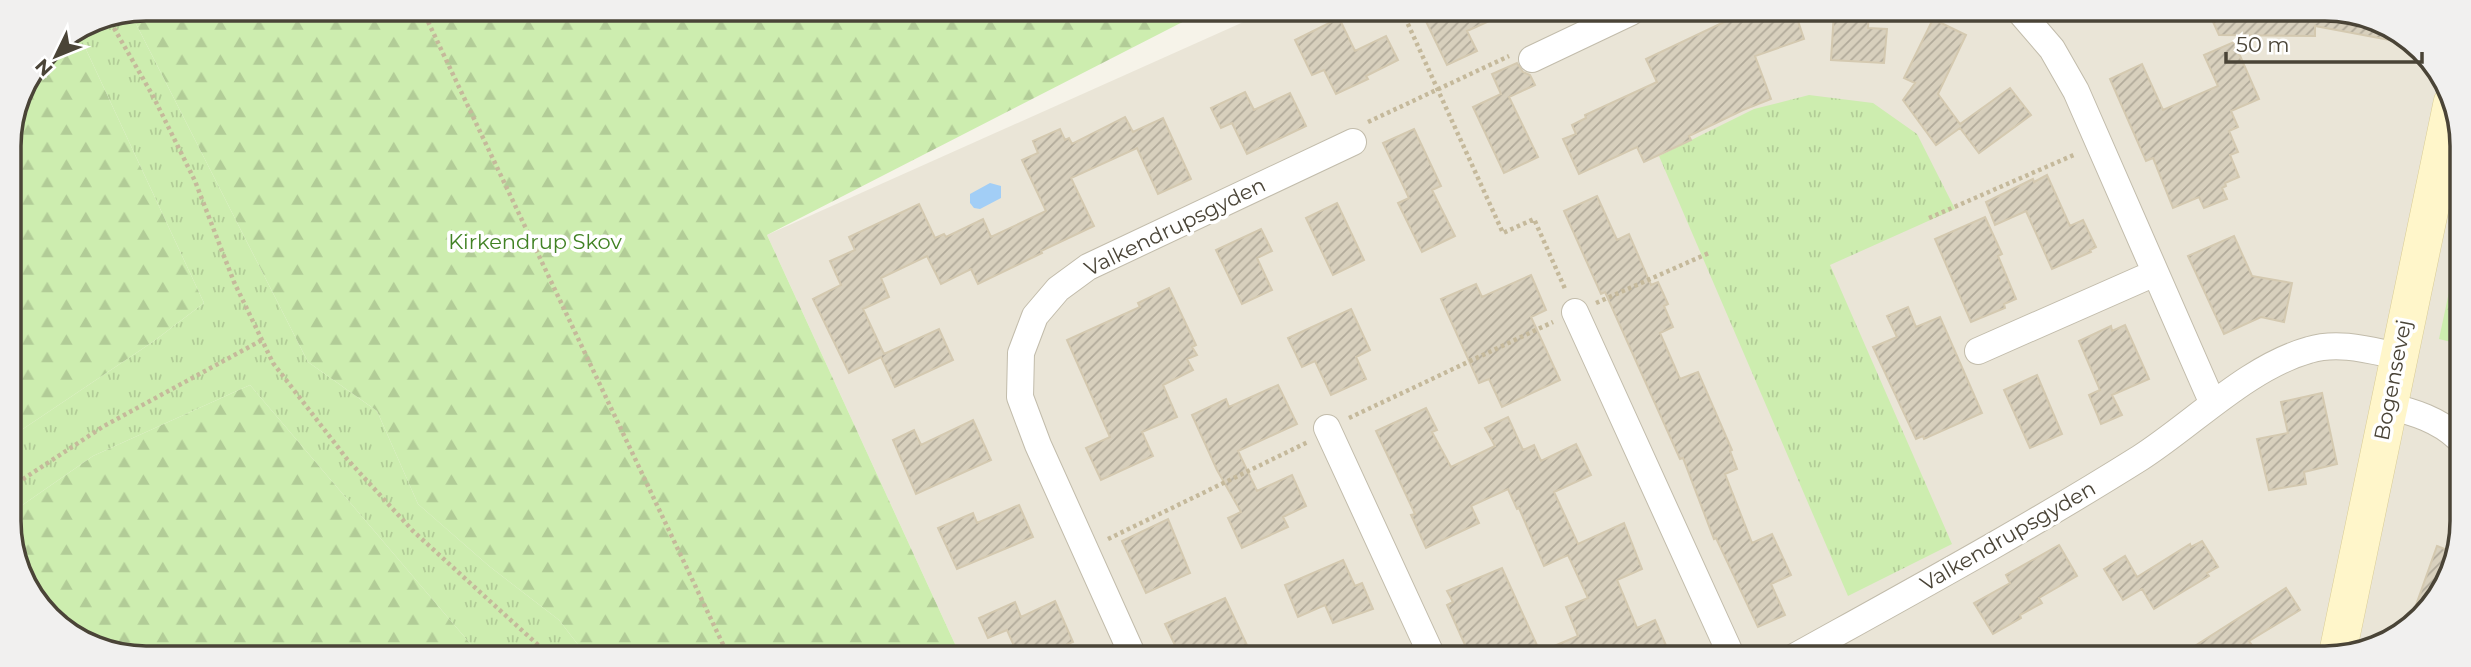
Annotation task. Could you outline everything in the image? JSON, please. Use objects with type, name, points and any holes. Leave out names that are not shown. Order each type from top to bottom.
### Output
[{"type":"main road","name":"Bogensevej","points":[[2339,645],[2448,122]]},
{"type":"street","points":[[1532,59],[1612,21]]},
{"type":"street","points":[[2028,21],[2052,48],[2081,101],[2213,404]]},
{"type":"street","name":"Valkendrupsgyden","points":[[1128,646],[1038,445],[1020,397],[1021,353],[1035,316],[1058,289],[1088,267],[1353,142]]},
{"type":"street","points":[[1978,351],[2155,273]]},
{"type":"street","points":[[1575,312],[1727,646]]},
{"type":"street","name":"Valkendrupsgyden","points":[[1814,646],[2054,513],[2144,455],[2276,362],[2310,349],[2339,345],[2398,356]]},
{"type":"street","points":[[2388,406],[2416,412],[2450,430]]},
{"type":"street","points":[[1327,428],[1427,646]]},
{"type":"path","points":[[428,21],[724,646]]},
{"type":"path","points":[[1407,21],[1503,233],[1534,219],[1575,312]]},
{"type":"path","points":[[113,26],[153,96],[195,181],[234,282],[273,363],[347,459],[413,531],[540,646]]},
{"type":"path","points":[[1353,142],[1362,125],[1438,88],[1522,51],[1532,59]]},
{"type":"path","points":[[1929,218],[2099,144]]},
{"type":"path","points":[[1085,550],[1302,447],[1327,428],[1575,312],[1709,253]]},
{"type":"path","points":[[21,480],[104,426],[262,340]]},
{"type":"shaded area","points":[[1246,21],[2349,23],[2388,38],[2413,58],[2433,84],[2448,122],[2448,545],[2433,584],[2407,615],[2373,636],[2333,646],[956,646],[767,235]]},
{"type":"green space","points":[[135,21],[308,362],[377,411],[418,504],[489,566],[559,620],[579,646],[472,646],[250,385],[93,456],[21,506],[21,430],[154,341],[204,303],[81,39],[106,28]]},
{"type":"green space","name":"Kirkendrup Skov","points":[[135,21],[1184,21],[767,235],[956,646],[579,646],[559,620],[489,566],[418,504],[377,411],[308,362]]},
{"type":"green space","points":[[81,39],[204,303],[154,341],[21,430],[22,130],[25,114],[38,83],[58,58]]},
{"type":"green space","points":[[1809,95],[1873,103],[1917,134],[1955,209],[1830,265],[1952,544],[1848,596],[1659,156],[1754,109]]},
{"type":"green space","points":[[2450,287],[2450,342],[2439,339]]},
{"type":"green space","points":[[250,385],[472,646],[146,646],[122,644],[83,629],[58,609],[38,584],[23,545],[21,506],[93,456]]},
{"type":"water","points":[[990,183],[1001,186],[1001,198],[980,209],[974,208],[970,203],[970,194]]},
{"type":"building","points":[[1333,21],[1340,21],[1355,51],[1386,36],[1398,60],[1366,76],[1368,79],[1336,94],[1324,70],[1312,75],[1295,40]]},
{"type":"building","points":[[1426,21],[1489,21],[1467,31],[1477,51],[1447,65]]},
{"type":"building","points":[[1726,21],[1798,21],[1804,39],[1755,56],[1771,99],[1689,136],[1691,140],[1644,162],[1637,147],[1579,174],[1563,139],[1576,134],[1572,125],[1586,118],[1585,115],[1657,82],[1646,59]]},
{"type":"building","points":[[1833,21],[1868,21],[1868,28],[1887,29],[1884,63],[1831,60]]},
{"type":"building","points":[[1932,21],[1937,21],[1966,35],[1938,94],[1960,124],[2010,88],[2031,115],[1979,153],[1960,128],[1936,145],[1903,100],[1915,83],[1904,78]]},
{"type":"building","points":[[2213,21],[2333,21],[2365,28],[2392,40],[2315,26],[2315,36],[2219,35]]},
{"type":"building","points":[[2234,42],[2259,99],[2231,111],[2238,127],[2229,131],[2238,152],[2230,155],[2239,177],[2225,183],[2226,186],[2222,188],[2227,199],[2204,208],[2199,197],[2173,208],[2153,158],[2146,161],[2110,79],[2142,64],[2163,110],[2218,86],[2204,55]]},
{"type":"building","points":[[1517,63],[1523,72],[1530,75],[1535,85],[1509,97],[1538,157],[1504,173],[1473,107],[1501,94],[1492,74]]},
{"type":"building","points":[[1245,92],[1254,110],[1290,93],[1306,126],[1247,154],[1232,123],[1221,128],[1211,108]]},
{"type":"building","points":[[1125,117],[1133,132],[1163,118],[1191,179],[1158,194],[1137,148],[1071,178],[1094,226],[1041,251],[1042,253],[978,284],[971,269],[941,284],[927,256],[881,278],[889,297],[863,309],[884,354],[939,329],[953,360],[895,387],[881,357],[849,373],[813,299],[841,285],[830,261],[855,250],[849,237],[919,204],[935,238],[944,234],[946,237],[983,219],[991,237],[1046,211],[1022,160],[1038,153],[1033,141],[1060,129],[1065,140],[1069,138],[1072,144]]},
{"type":"building","points":[[1414,129],[1441,186],[1432,190],[1455,236],[1422,252],[1398,203],[1409,198],[1383,143]]},
{"type":"building","points":[[2047,175],[2070,226],[2083,220],[2096,247],[2090,250],[2091,252],[2052,269],[2026,211],[1995,225],[1986,202]]},
{"type":"building","points":[[1597,196],[1617,240],[1629,234],[1651,285],[1658,282],[1668,304],[1664,306],[1673,327],[1660,333],[1680,379],[1698,372],[1732,450],[1730,451],[1737,469],[1725,474],[1752,543],[1772,534],[1791,575],[1771,584],[1785,615],[1758,627],[1716,538],[1714,539],[1683,458],[1680,459],[1605,292],[1601,294],[1564,211]]},
{"type":"building","points":[[1337,203],[1364,260],[1333,275],[1306,218]]},
{"type":"building","points":[[1985,217],[2002,254],[1998,256],[2016,299],[2004,304],[2005,308],[1971,322],[1935,239]]},
{"type":"building","points":[[1261,229],[1272,251],[1257,258],[1272,290],[1242,304],[1216,250]]},
{"type":"building","points":[[2234,236],[2252,276],[2292,283],[2284,322],[2261,317],[2224,334],[2188,256]]},
{"type":"building","points":[[1531,275],[1546,310],[1531,317],[1560,380],[1502,407],[1489,379],[1479,383],[1441,299],[1476,284],[1482,297]]},
{"type":"building","points":[[1169,288],[1196,345],[1192,347],[1197,355],[1187,359],[1193,370],[1163,385],[1177,417],[1142,432],[1153,456],[1101,480],[1086,448],[1110,437],[1067,340],[1140,307],[1138,303]]},
{"type":"building","points":[[1908,307],[1916,327],[1940,317],[1982,413],[1924,439],[1923,436],[1916,439],[1873,347],[1897,337],[1887,316]]},
{"type":"building","points":[[1351,309],[1370,350],[1356,357],[1366,379],[1331,395],[1315,361],[1302,367],[1288,338]]},
{"type":"building","points":[[2125,325],[2149,379],[2112,395],[2122,415],[2101,424],[2089,395],[2100,390],[2079,341],[2111,326],[2112,331]]},
{"type":"building","points":[[2037,375],[2062,434],[2030,448],[2004,390]]},
{"type":"building","points":[[1278,385],[1297,424],[1238,451],[1257,491],[1292,475],[1306,506],[1283,517],[1288,527],[1242,548],[1228,518],[1241,512],[1217,470],[1192,415],[1226,399],[1229,407]]},
{"type":"building","points":[[2322,393],[2337,464],[2304,472],[2306,484],[2269,490],[2257,439],[2288,433],[2281,402]]},
{"type":"building","points":[[1426,408],[1437,430],[1432,432],[1451,467],[1495,446],[1485,428],[1508,417],[1523,450],[1534,445],[1541,461],[1576,444],[1591,475],[1554,492],[1578,544],[1624,523],[1642,569],[1617,580],[1637,628],[1655,620],[1666,646],[1554,646],[1578,636],[1566,607],[1588,598],[1568,555],[1544,566],[1508,489],[1471,506],[1479,523],[1426,548],[1411,515],[1415,514],[1376,431]]},
{"type":"building","points":[[973,420],[991,460],[916,494],[893,440],[914,430],[921,445]]},
{"type":"building","points":[[1019,505],[1033,537],[957,569],[938,528],[973,513],[977,523]]},
{"type":"building","points":[[1168,519],[1190,573],[1146,593],[1122,541]]},
{"type":"building","points":[[2202,541],[2218,567],[2207,573],[2209,576],[2154,609],[2142,589],[2123,600],[2104,569],[2125,556],[2137,577],[2190,544],[2191,547]]},
{"type":"building","points":[[2059,545],[2077,576],[2039,598],[2042,603],[1993,634],[1974,603],[2010,583],[2006,575]]},
{"type":"building","points":[[2437,546],[2447,550],[2433,584],[2416,606]]},
{"type":"building","points":[[1343,560],[1355,586],[1362,583],[1373,609],[1333,623],[1325,605],[1298,617],[1285,585]]},
{"type":"building","points":[[1502,568],[1537,646],[1465,646],[1447,605],[1453,602],[1447,591]]},
{"type":"building","points":[[2286,588],[2300,610],[2249,641],[2252,646],[2195,646]]},
{"type":"building","points":[[1225,598],[1247,646],[1175,646],[1165,624]]},
{"type":"building","points":[[1055,601],[1073,642],[1063,646],[1014,646],[1007,630],[988,638],[979,618],[1015,602],[1021,617]]}]
